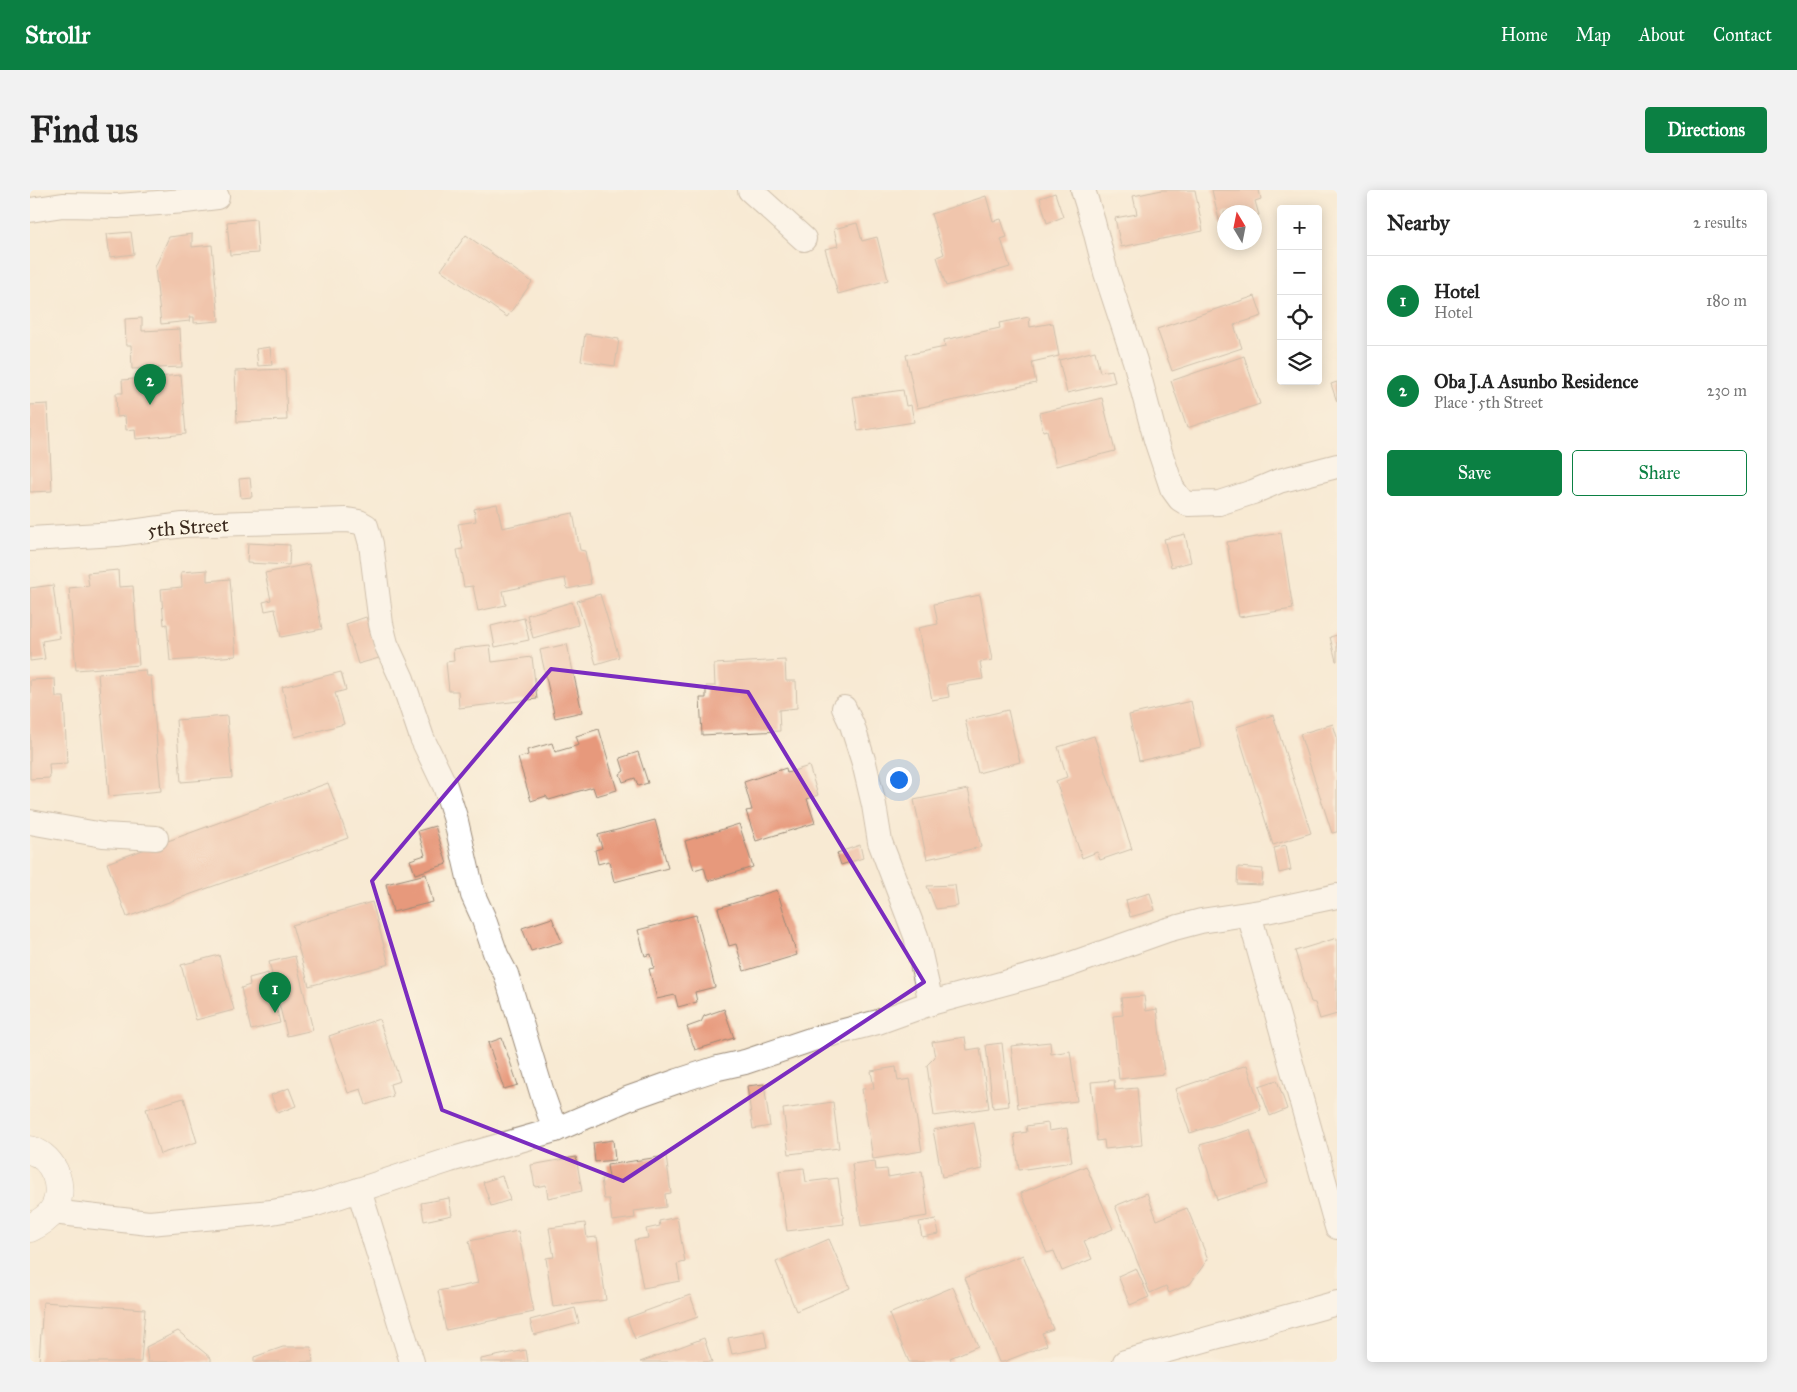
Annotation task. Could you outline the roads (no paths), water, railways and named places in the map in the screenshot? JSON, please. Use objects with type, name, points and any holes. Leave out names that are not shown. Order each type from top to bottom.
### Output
[{"type":"street","points":[[750,190],[804,239]]},
{"type":"street","points":[[1083,190],[1106,273],[1135,360],[1156,440],[1172,488],[1180,499],[1188,504],[1219,503],[1279,481],[1337,466]]},
{"type":"street","points":[[30,210],[63,206],[118,206],[185,202],[217,198]]},
{"type":"street","name":"5th Street","points":[[30,539],[108,535],[183,525],[347,520],[366,526],[371,544],[381,624],[386,644],[402,679],[422,738],[445,786],[455,817],[473,895],[496,955],[506,974],[555,1130]]},
{"type":"street","points":[[844,708],[852,725],[864,763],[880,842],[916,936],[931,1003]]},
{"type":"street","points":[[30,822],[103,835],[156,838]]},
{"type":"street","points":[[52,1212],[149,1223],[272,1212],[316,1204],[450,1160],[555,1130],[678,1080],[745,1062],[813,1039],[878,1022],[931,1003],[1060,968],[1166,930],[1224,916],[1249,914],[1337,896]]},
{"type":"street","points":[[1249,914],[1337,1227]]},
{"type":"street","points":[[30,1228],[42,1222],[52,1212],[58,1199],[59,1185],[51,1165],[32,1147]]},
{"type":"street","points":[[359,1190],[412,1362]]},
{"type":"street","points":[[1125,1362],[1337,1303]]},
{"type":"place","name":"Oba J.A Asunbo Residence","points":[[150,405]]},
{"type":"place","name":"Hotel","points":[[275,1013]]}]
